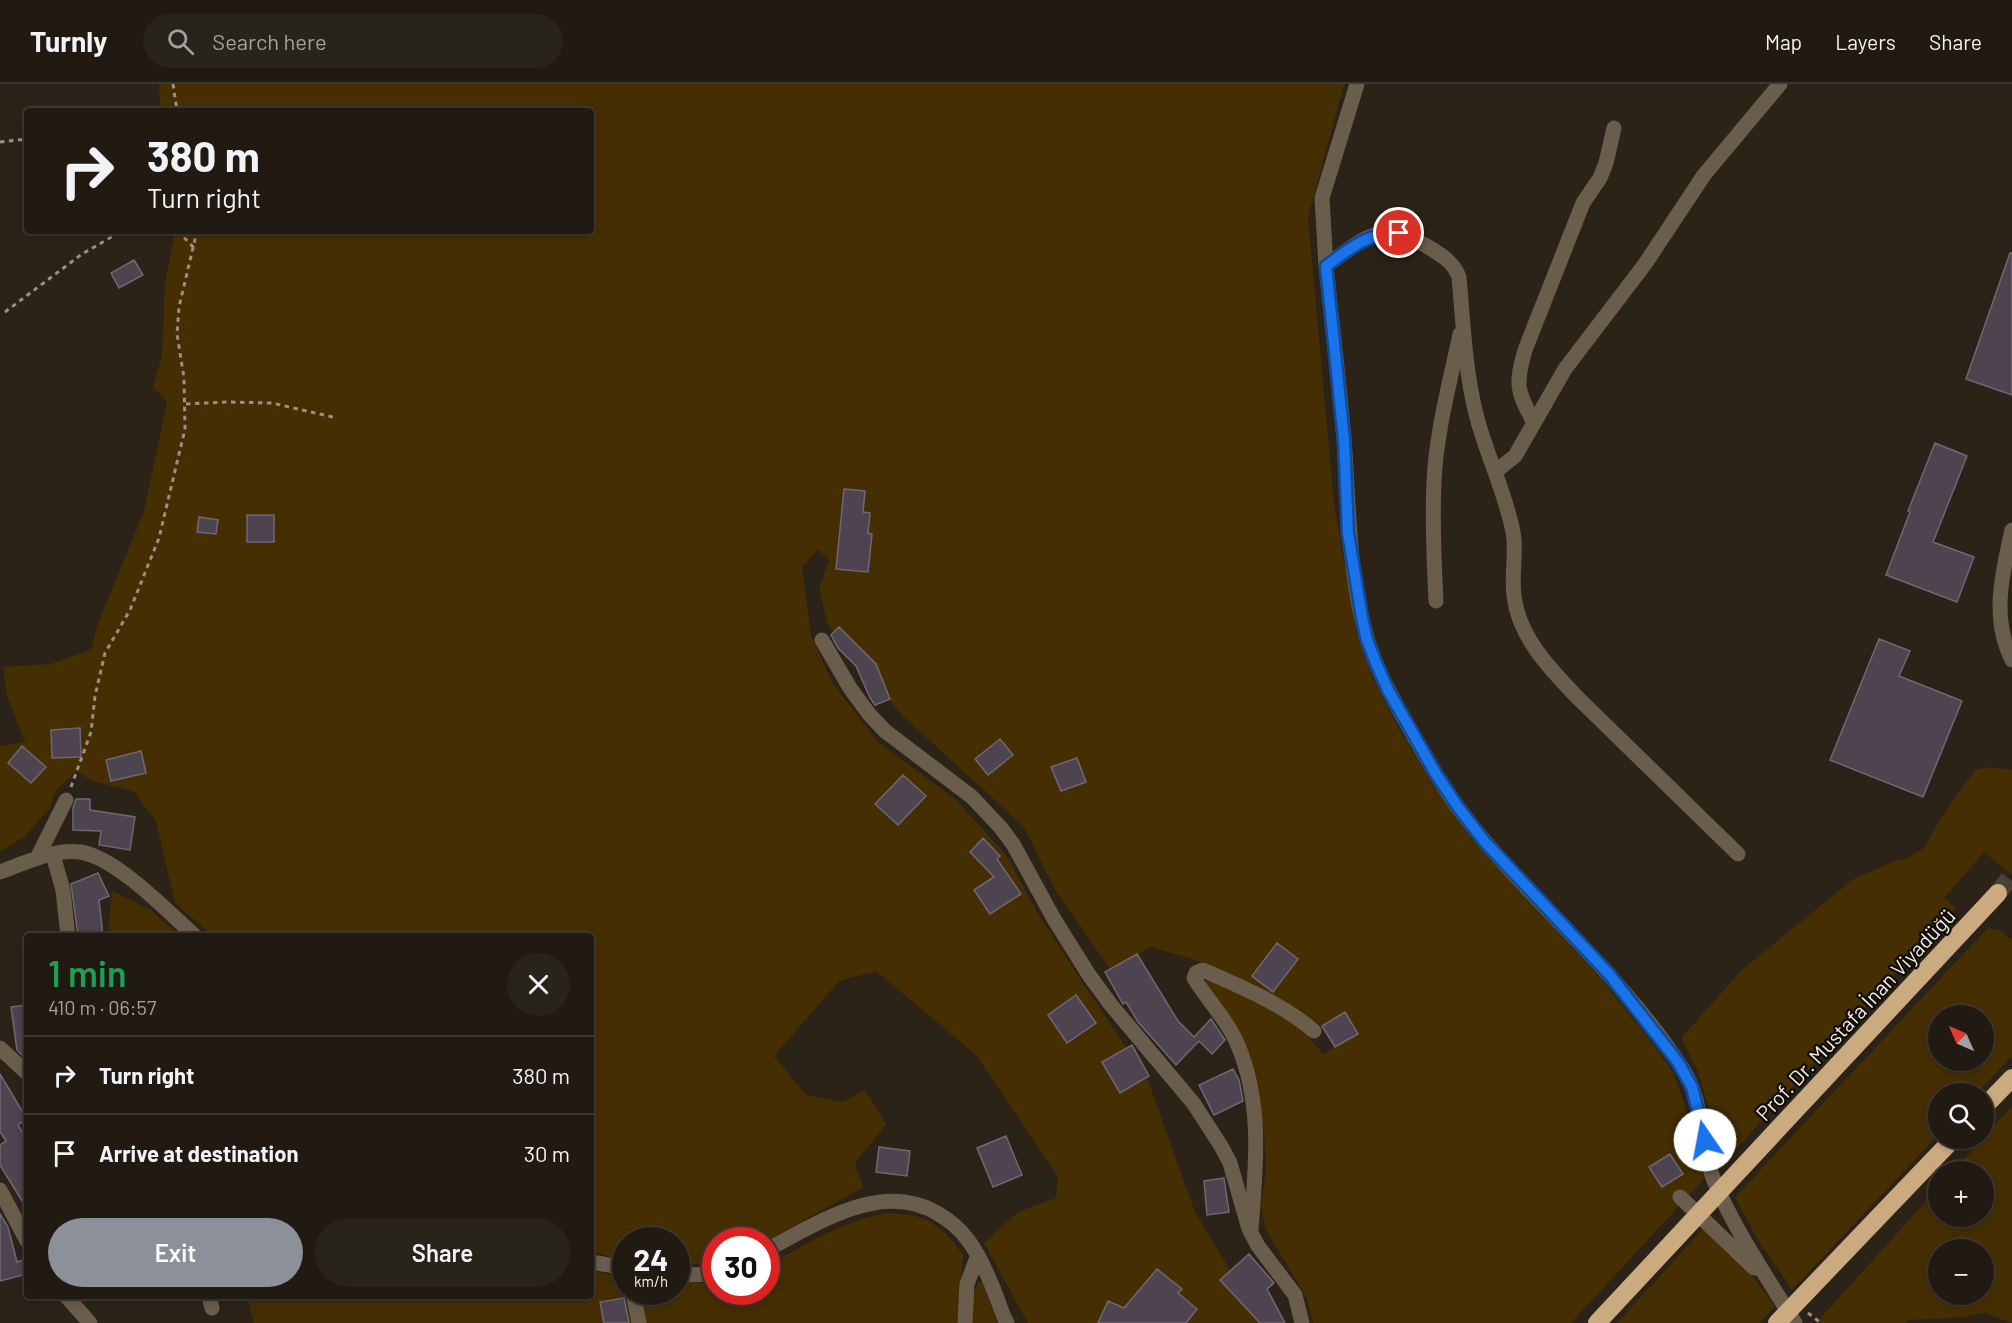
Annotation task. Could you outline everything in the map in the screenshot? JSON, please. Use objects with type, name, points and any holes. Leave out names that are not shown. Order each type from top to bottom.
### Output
[{"type":"highway","name":"Prof. Dr. Mustafa İnan Viyadüğü","points":[[1597,1323],[1998,893]]},
{"type":"highway","points":[[1994,1097],[2012,1078]]},
{"type":"highway","points":[[1777,1323],[1943,1149]]},
{"type":"street","points":[[1357,84],[1322,198],[1326,266],[1344,440],[1348,533],[1366,637],[1388,690],[1436,774],[1458,807],[1485,842],[1609,974],[1664,1041],[1688,1076],[1714,1180],[1749,1251],[1796,1323]]},
{"type":"street","points":[[1496,472],[1515,456],[1565,369],[1645,264],[1704,175],[1780,84]]},
{"type":"street","points":[[1534,423],[1522,402],[1518,387],[1518,374],[1525,350],[1583,203],[1600,178],[1606,163],[1614,129]]},
{"type":"street","points":[[1326,266],[1350,248],[1371,237],[1399,233],[1411,237],[1440,254],[1456,270],[1472,394],[1482,435],[1496,472],[1513,532],[1515,604],[1525,631],[1555,675],[1738,854]]},
{"type":"street","points":[[1436,601],[1434,480],[1448,388],[1463,321]]},
{"type":"street","points":[[2012,530],[1999,600],[2000,624],[2006,648],[2012,660]]},
{"type":"street","points":[[822,640],[850,688],[869,714],[885,731],[972,797],[1013,844],[1054,920],[1089,975],[1111,1005],[1194,1104],[1221,1146],[1230,1163],[1244,1216],[1251,1232],[1258,1246],[1295,1296],[1302,1323]]},
{"type":"street","points":[[37,858],[66,800]]},
{"type":"street","points":[[0,872],[37,858],[81,852],[108,864],[146,892],[192,933]]},
{"type":"street","points":[[53,855],[65,898],[68,933]]},
{"type":"street","points":[[1251,1232],[1256,1150],[1255,1107],[1237,1043],[1194,978],[1196,973],[1203,970],[1271,1002],[1294,1014],[1314,1031]]},
{"type":"street","points":[[0,1048],[24,1070]]},
{"type":"street","points":[[0,1191],[24,1235]]},
{"type":"street","points":[[1680,1197],[1771,1284]]},
{"type":"street","points":[[780,1243],[823,1220],[854,1208],[883,1201],[902,1201],[919,1205],[947,1219],[964,1235],[978,1255],[1007,1323]]},
{"type":"street","points":[[965,1323],[968,1284],[978,1255]]},
{"type":"street","points":[[594,1263],[612,1266]]},
{"type":"street","points":[[69,1299],[90,1323]]},
{"type":"street","points":[[636,1305],[639,1323]]},
{"type":"path","points":[[173,84],[177,108]]},
{"type":"path","points":[[0,142],[24,139]]},
{"type":"path","points":[[5,312],[82,254],[117,234]]},
{"type":"path","points":[[181,234],[194,248]]},
{"type":"path","points":[[66,800],[91,732],[95,696],[105,653],[130,610],[159,538],[185,429],[184,378],[177,334],[180,307],[196,234]]},
{"type":"path","points":[[186,404],[272,403],[337,418]]},
{"type":"shaded area","points":[[159,84],[1344,84],[1308,217],[1334,503],[1356,631],[1371,674],[1399,729],[1438,793],[1469,835],[1603,981],[1673,1072],[1688,1114],[1704,1179],[1571,1323],[1313,1323],[1307,1298],[1266,1230],[1261,1208],[1266,1169],[1259,1092],[1206,987],[1206,981],[1212,981],[1261,1002],[1303,1031],[1324,1055],[1335,1047],[1322,1026],[1293,1007],[1203,962],[1151,947],[1110,969],[1055,890],[1024,827],[903,716],[828,625],[819,588],[829,560],[818,549],[802,567],[811,635],[832,682],[878,742],[955,799],[1006,855],[1037,912],[1147,1078],[1195,1212],[1236,1280],[1264,1287],[1285,1323],[1028,1323],[984,1243],[1018,1212],[1056,1198],[1058,1177],[976,1055],[876,971],[839,981],[774,1056],[806,1095],[843,1102],[865,1090],[886,1124],[855,1163],[863,1187],[780,1234],[780,1227],[702,1227],[702,1264],[690,1264],[690,1227],[612,1227],[612,1257],[594,1252],[594,933],[210,933],[175,903],[156,821],[133,791],[92,781],[77,771],[56,790],[50,808],[24,837],[0,851],[0,746],[25,742],[7,695],[3,667],[51,664],[91,650],[97,626],[144,511],[167,402],[153,387],[162,356],[165,282],[173,234],[594,234],[594,108],[160,108]]},
{"type":"shaded area","points":[[1991,767],[2012,770],[2012,874],[1984,852],[1944,898],[1956,908],[1725,1161],[1697,1069],[1681,1038],[1743,969],[1852,880],[1894,861],[1908,858],[1924,848],[1941,818],[1975,770]]},
{"type":"shaded area","points":[[112,891],[151,910],[177,933],[108,933]]},
{"type":"shaded area","points":[[1988,928],[1999,930],[2012,940],[2012,1056],[1986,1083],[1928,1083],[1928,1146],[1792,1290],[1758,1240],[1735,1197]]},
{"type":"shaded area","points":[[2012,1106],[2012,1323],[1985,1313],[1963,1317],[1909,1320],[1904,1323],[1819,1323],[1818,1321],[1928,1199],[1928,1227],[1994,1227],[1994,1161],[1962,1161],[1973,1149],[1994,1149],[1994,1126]]},
{"type":"shaded area","points":[[887,1213],[923,1218],[939,1228],[963,1255],[957,1323],[254,1323],[248,1299],[594,1299],[594,1272],[612,1275],[612,1305],[690,1305],[690,1282],[702,1283],[702,1305],[780,1305],[780,1259],[854,1222]]},
{"type":"shaded area","points":[[1704,1228],[1754,1278],[1775,1306],[1759,1323],[1617,1323]]},
{"type":"shaded area","points":[[979,1281],[984,1285],[997,1323],[971,1323],[973,1295]]},
{"type":"building","points":[[2010,253],[2012,253],[2012,395],[1966,379]]},
{"type":"building","points":[[134,260],[143,275],[119,288],[111,273]]},
{"type":"building","points":[[1935,443],[1967,456],[1933,542],[1974,557],[1957,602],[1886,575]]},
{"type":"building","points":[[844,489],[865,491],[863,512],[870,513],[868,533],[872,534],[868,572],[836,569]]},
{"type":"building","points":[[247,515],[274,515],[274,542],[247,542]]},
{"type":"building","points":[[199,517],[218,520],[216,534],[197,532]]},
{"type":"building","points":[[839,627],[876,664],[890,699],[875,705],[870,698],[856,666],[838,648],[831,635]]},
{"type":"building","points":[[1879,639],[1910,651],[1899,676],[1962,701],[1923,797],[1830,760]]},
{"type":"building","points":[[80,728],[81,757],[52,758],[51,730]]},
{"type":"building","points":[[1000,739],[1013,755],[988,775],[975,759]]},
{"type":"building","points":[[22,746],[46,767],[31,783],[8,763]]},
{"type":"building","points":[[141,751],[146,773],[111,781],[106,760]]},
{"type":"building","points":[[1077,758],[1086,782],[1061,791],[1051,767]]},
{"type":"building","points":[[903,775],[926,796],[898,825],[875,804]]},
{"type":"building","points":[[76,799],[90,799],[90,810],[135,817],[130,850],[99,845],[101,831],[73,830],[73,808]]},
{"type":"building","points":[[983,838],[1000,856],[997,859],[1021,894],[990,914],[974,890],[994,877],[970,852]]},
{"type":"building","points":[[98,873],[109,896],[99,900],[103,933],[78,933],[71,884]]},
{"type":"building","points":[[1277,943],[1298,959],[1273,992],[1252,976]]},
{"type":"building","points":[[1137,954],[1178,1021],[1194,1037],[1211,1019],[1225,1040],[1212,1054],[1199,1041],[1176,1065],[1138,1022],[1126,1002],[1123,1004],[1105,972]]},
{"type":"building","points":[[1076,995],[1096,1023],[1067,1043],[1048,1015]]},
{"type":"building","points":[[24,1005],[24,1057],[17,1050],[11,1007]]},
{"type":"building","points":[[1345,1012],[1358,1034],[1335,1047],[1322,1026]]},
{"type":"building","points":[[1132,1045],[1149,1076],[1120,1093],[1102,1062]]},
{"type":"building","points":[[1233,1069],[1239,1080],[1243,1101],[1214,1115],[1199,1085]]},
{"type":"building","points":[[0,1074],[24,1114],[24,1121],[18,1125],[24,1135],[24,1204],[0,1165],[0,1145],[6,1141],[0,1132]]},
{"type":"building","points":[[1006,1136],[1022,1175],[993,1187],[977,1148]]},
{"type":"building","points":[[879,1147],[910,1151],[907,1176],[876,1172]]},
{"type":"building","points":[[1670,1154],[1683,1174],[1662,1187],[1649,1167]]},
{"type":"building","points":[[1224,1178],[1229,1212],[1207,1215],[1204,1181]]},
{"type":"building","points":[[0,1214],[8,1227],[17,1262],[24,1260],[24,1275],[0,1281]]},
{"type":"building","points":[[1249,1254],[1274,1283],[1267,1289],[1285,1323],[1260,1323],[1220,1280]]},
{"type":"building","points":[[1157,1269],[1182,1289],[1178,1293],[1197,1309],[1186,1323],[1098,1323],[1108,1301],[1124,1308]]},
{"type":"building","points":[[612,1300],[612,1305],[625,1305],[629,1323],[604,1323],[600,1302]]},
{"type":"tunnel","points":[[1998,893],[2012,875]]},
{"type":"route","points":[[1399,233],[1388,233],[1365,239],[1326,266],[1344,440],[1348,533],[1366,637],[1388,690],[1436,774],[1458,807],[1485,842],[1609,974],[1664,1041],[1688,1076],[1705,1140]]}]
